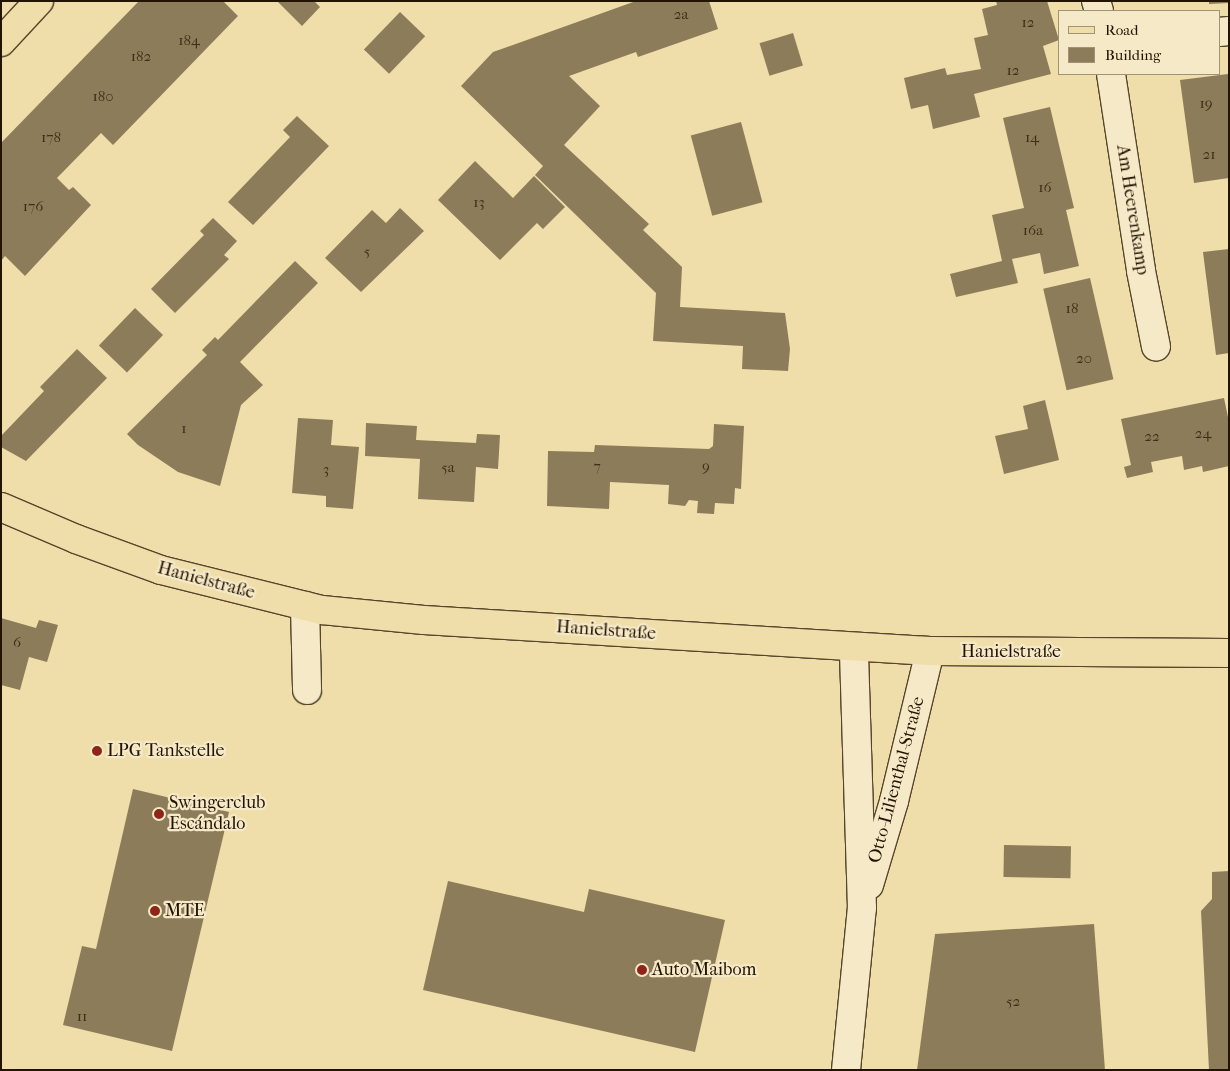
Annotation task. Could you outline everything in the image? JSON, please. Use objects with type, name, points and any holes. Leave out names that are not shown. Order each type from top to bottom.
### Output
[{"type":"main road","points":[[1,42],[40,1]]},
{"type":"main road","name":"Hanielstraße","points":[[1,507],[76,539],[162,570],[305,606],[424,620],[930,651],[1229,653]]},
{"type":"street","name":"Am Heerenkamp","points":[[1111,75],[1141,271],[1156,347]]},
{"type":"street","points":[[305,606],[308,690]]},
{"type":"street","name":"Otto-Lilienthal-Straße","points":[[846,1070],[862,908],[854,647]]},
{"type":"street","name":"Otto-Lilienthal-Straße","points":[[862,908],[894,801],[930,651]]},
{"type":"building","points":[[139,1],[223,1],[238,16],[113,145],[101,133],[57,178],[69,190],[73,187],[91,205],[25,276],[5,256],[1,261],[1,143]]},
{"type":"building","points":[[277,1],[314,1],[320,7],[302,26]]},
{"type":"building","points":[[636,1],[709,1],[718,29],[638,57],[636,52],[569,76],[600,106],[564,145],[649,224],[643,230],[682,267],[680,307],[785,313],[790,349],[788,371],[742,369],[743,346],[653,341],[656,293],[535,175],[543,166],[461,86],[493,52]]},
{"type":"building","points":[[996,1],[1047,1],[1058,37],[1058,40],[1043,46],[1051,74],[974,94],[980,117],[933,129],[928,105],[911,109],[904,78],[945,68],[947,75],[981,69],[974,38],[988,35],[982,9],[997,5]]},
{"type":"building","points":[[1209,1],[1229,1],[1229,3],[1209,4]]},
{"type":"building","points":[[400,12],[425,36],[389,74],[364,49]]},
{"type":"building","points":[[793,33],[803,66],[769,76],[760,43]]},
{"type":"building","points":[[1228,74],[1229,178],[1194,183],[1180,80]]},
{"type":"building","points":[[1050,107],[1074,208],[1066,210],[1079,266],[1044,274],[1040,253],[1012,259],[1018,283],[956,297],[950,274],[1002,261],[992,215],[1024,208],[1003,118]]},
{"type":"building","points":[[297,116],[329,146],[253,225],[228,202],[290,137],[283,130]]},
{"type":"building","points":[[741,122],[762,202],[712,216],[691,135]]},
{"type":"building","points":[[475,161],[513,198],[534,176],[565,207],[543,229],[537,223],[500,260],[438,200]]},
{"type":"building","points":[[400,208],[424,231],[361,292],[325,258],[372,210],[386,223]]},
{"type":"building","points":[[213,218],[237,241],[224,255],[229,259],[175,313],[151,289],[204,235],[200,231]]},
{"type":"building","points":[[1229,249],[1229,353],[1216,355],[1203,252]]},
{"type":"building","points":[[295,261],[318,283],[240,362],[263,385],[241,405],[220,486],[178,472],[138,445],[127,434],[207,355],[202,350],[215,337],[218,340]]},
{"type":"building","points":[[1090,278],[1113,379],[1067,390],[1043,289]]},
{"type":"building","points":[[135,308],[163,335],[127,372],[99,345]]},
{"type":"building","points":[[77,349],[107,378],[26,461],[1,447],[1,436],[44,391],[40,387]]},
{"type":"building","points":[[1224,398],[1229,422],[1229,466],[1203,472],[1202,466],[1184,470],[1182,456],[1151,462],[1153,472],[1127,478],[1124,467],[1131,465],[1121,419]]},
{"type":"building","points":[[1045,400],[1059,460],[1004,474],[995,436],[1028,429],[1023,406]]},
{"type":"building","points":[[298,418],[333,420],[331,445],[359,447],[353,509],[326,507],[326,496],[292,493]]},
{"type":"building","points":[[366,423],[417,426],[416,440],[476,443],[477,434],[500,435],[498,469],[476,467],[474,502],[418,499],[420,459],[365,456]]},
{"type":"building","points":[[714,424],[744,426],[741,489],[735,488],[734,504],[715,503],[714,514],[697,513],[698,501],[689,500],[685,506],[668,504],[669,485],[610,482],[609,509],[547,506],[548,451],[594,452],[595,445],[709,449],[713,446]]},
{"type":"building","points":[[1,618],[36,628],[39,620],[58,625],[47,662],[29,657],[20,690],[1,685]]},
{"type":"building","points":[[133,789],[229,812],[172,1051],[63,1025],[82,946],[96,949]]},
{"type":"building","points":[[1004,845],[1071,846],[1070,878],[1003,877]]},
{"type":"building","points":[[1229,871],[1229,1070],[1209,1070],[1201,911],[1212,899],[1212,872]]},
{"type":"building","points":[[448,881],[584,912],[589,889],[725,920],[695,1052],[423,990]]},
{"type":"building","points":[[1094,924],[1105,1070],[917,1070],[935,934]]},
{"type":"place","name":"LPG Tankstelle","points":[[97,751]]},
{"type":"place","name":"Swingerclub Escándalo","points":[[159,814]]},
{"type":"place","name":"MTE","points":[[155,911]]},
{"type":"place","name":"Auto Maibom","points":[[642,970]]}]
